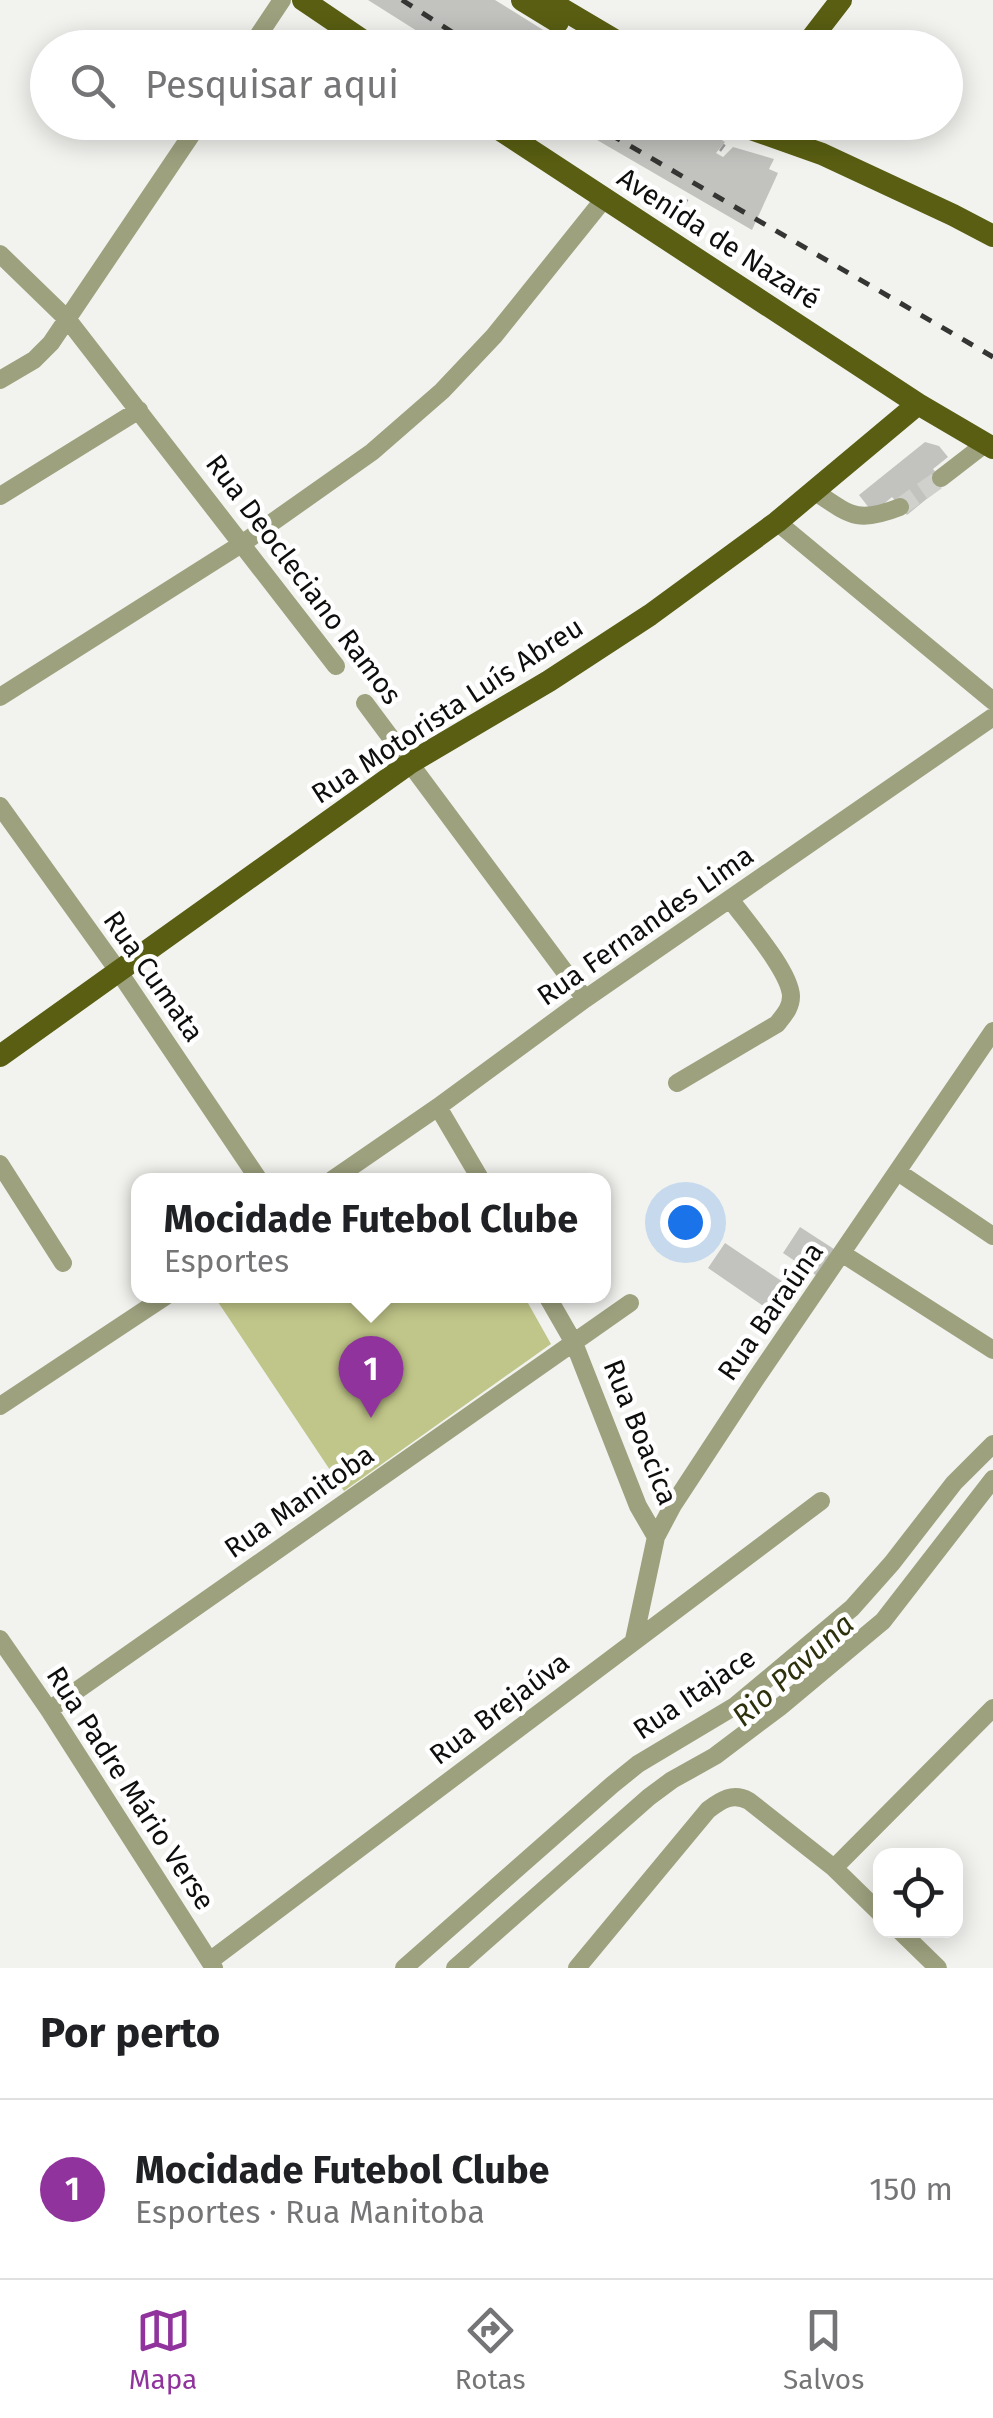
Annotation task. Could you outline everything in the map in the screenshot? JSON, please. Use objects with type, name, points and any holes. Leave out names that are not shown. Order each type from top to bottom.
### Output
[{"type":"main road","points":[[302,0],[347,30]]},
{"type":"main road","points":[[522,0],[571,30]]},
{"type":"main road","points":[[548,0],[598,30]]},
{"type":"main road","points":[[816,30],[836,1]]},
{"type":"main road","name":"Avenida de Nazaré","points":[[515,140],[918,404],[989,446]]},
{"type":"main road","points":[[782,140],[822,154],[993,236]]},
{"type":"main road","points":[[808,140],[822,154]]},
{"type":"main road","name":"Rua Motorista Luís Abreu","points":[[0,1056],[410,763],[549,681],[650,615],[778,522],[918,404]]},
{"type":"street","points":[[262,30],[282,0]]},
{"type":"street","points":[[0,380],[43,352],[188,140]]},
{"type":"street","points":[[0,697],[243,543],[372,452],[442,391],[494,336],[604,199]]},
{"type":"street","name":"Rua Deocleciano Ramos","points":[[1,259],[68,320],[336,666]]},
{"type":"street","points":[[0,496],[139,410]]},
{"type":"street","points":[[940,478],[989,446]]},
{"type":"street","points":[[814,491],[850,515],[870,517],[900,507]]},
{"type":"street","points":[[778,522],[993,701]]},
{"type":"street","name":"Rua Deocleciano Ramos","points":[[364,703],[586,1000]]},
{"type":"street","name":"Rua Fernandes Lima","points":[[342,1173],[993,717]]},
{"type":"street","name":"Rua Cumata","points":[[0,806],[254,1173]]},
{"type":"street","points":[[677,1083],[777,1024],[792,999],[782,969],[730,899]]},
{"type":"street","name":"Rua Baraúna","points":[[634,1640],[656,1537],[674,1506],[755,1380],[993,1031]]},
{"type":"street","points":[[438,1107],[476,1173]]},
{"type":"street","points":[[0,1164],[63,1264]]},
{"type":"street","points":[[898,1172],[993,1236]]},
{"type":"street","points":[[843,1254],[993,1350]]},
{"type":"street","name":"Rua Manitoba","points":[[49,1710],[630,1302]]},
{"type":"street","points":[[0,1406],[155,1303]]},
{"type":"street","name":"Rua Boacica","points":[[550,1303],[574,1343],[638,1506],[656,1537]]},
{"type":"street","name":"Rua Itajace","points":[[404,1968],[625,1774],[735,1706],[852,1608],[954,1483],[993,1444]]},
{"type":"street","points":[[455,1968],[649,1797],[715,1756],[862,1640],[883,1620],[993,1479]]},
{"type":"street","name":"Rua Brejaúva","points":[[212,1964],[822,1501]]},
{"type":"street","name":"Rua Padre Mário Verse","points":[[0,1639],[212,1964]]},
{"type":"street","points":[[834,1868],[993,1708]]},
{"type":"street","points":[[577,1968],[708,1810],[731,1796],[741,1796],[834,1868],[873,1905]]},
{"type":"street","points":[[907,1938],[938,1968]]},
{"type":"path","points":[[672,226],[690,195]]},
{"type":"green space","points":[[219,1303],[528,1303],[551,1344],[344,1491]]},
{"type":"building","points":[[368,0],[495,0],[543,30],[416,30]]},
{"type":"building","points":[[597,140],[722,140],[725,142],[716,153],[723,157],[733,147],[774,159],[769,169],[778,173],[752,230]]},
{"type":"building","points":[[925,442],[939,446],[948,457],[933,469],[945,484],[907,515],[892,497],[873,513],[859,495]]},
{"type":"building","points":[[800,1227],[837,1251],[820,1278],[783,1253]]},
{"type":"building","points":[[725,1243],[786,1284],[769,1310],[708,1268]]},
{"type":"tunnel","points":[[900,507],[941,478]]},
{"type":"railway","points":[[402,0],[449,30]]},
{"type":"railway","points":[[620,140],[993,357]]},
{"type":"place","name":"Mocidade Futebol Clube","points":[[371,1418]]},
{"type":"water label","name":"Rio Pavuna","points":[[793,1670]]}]
